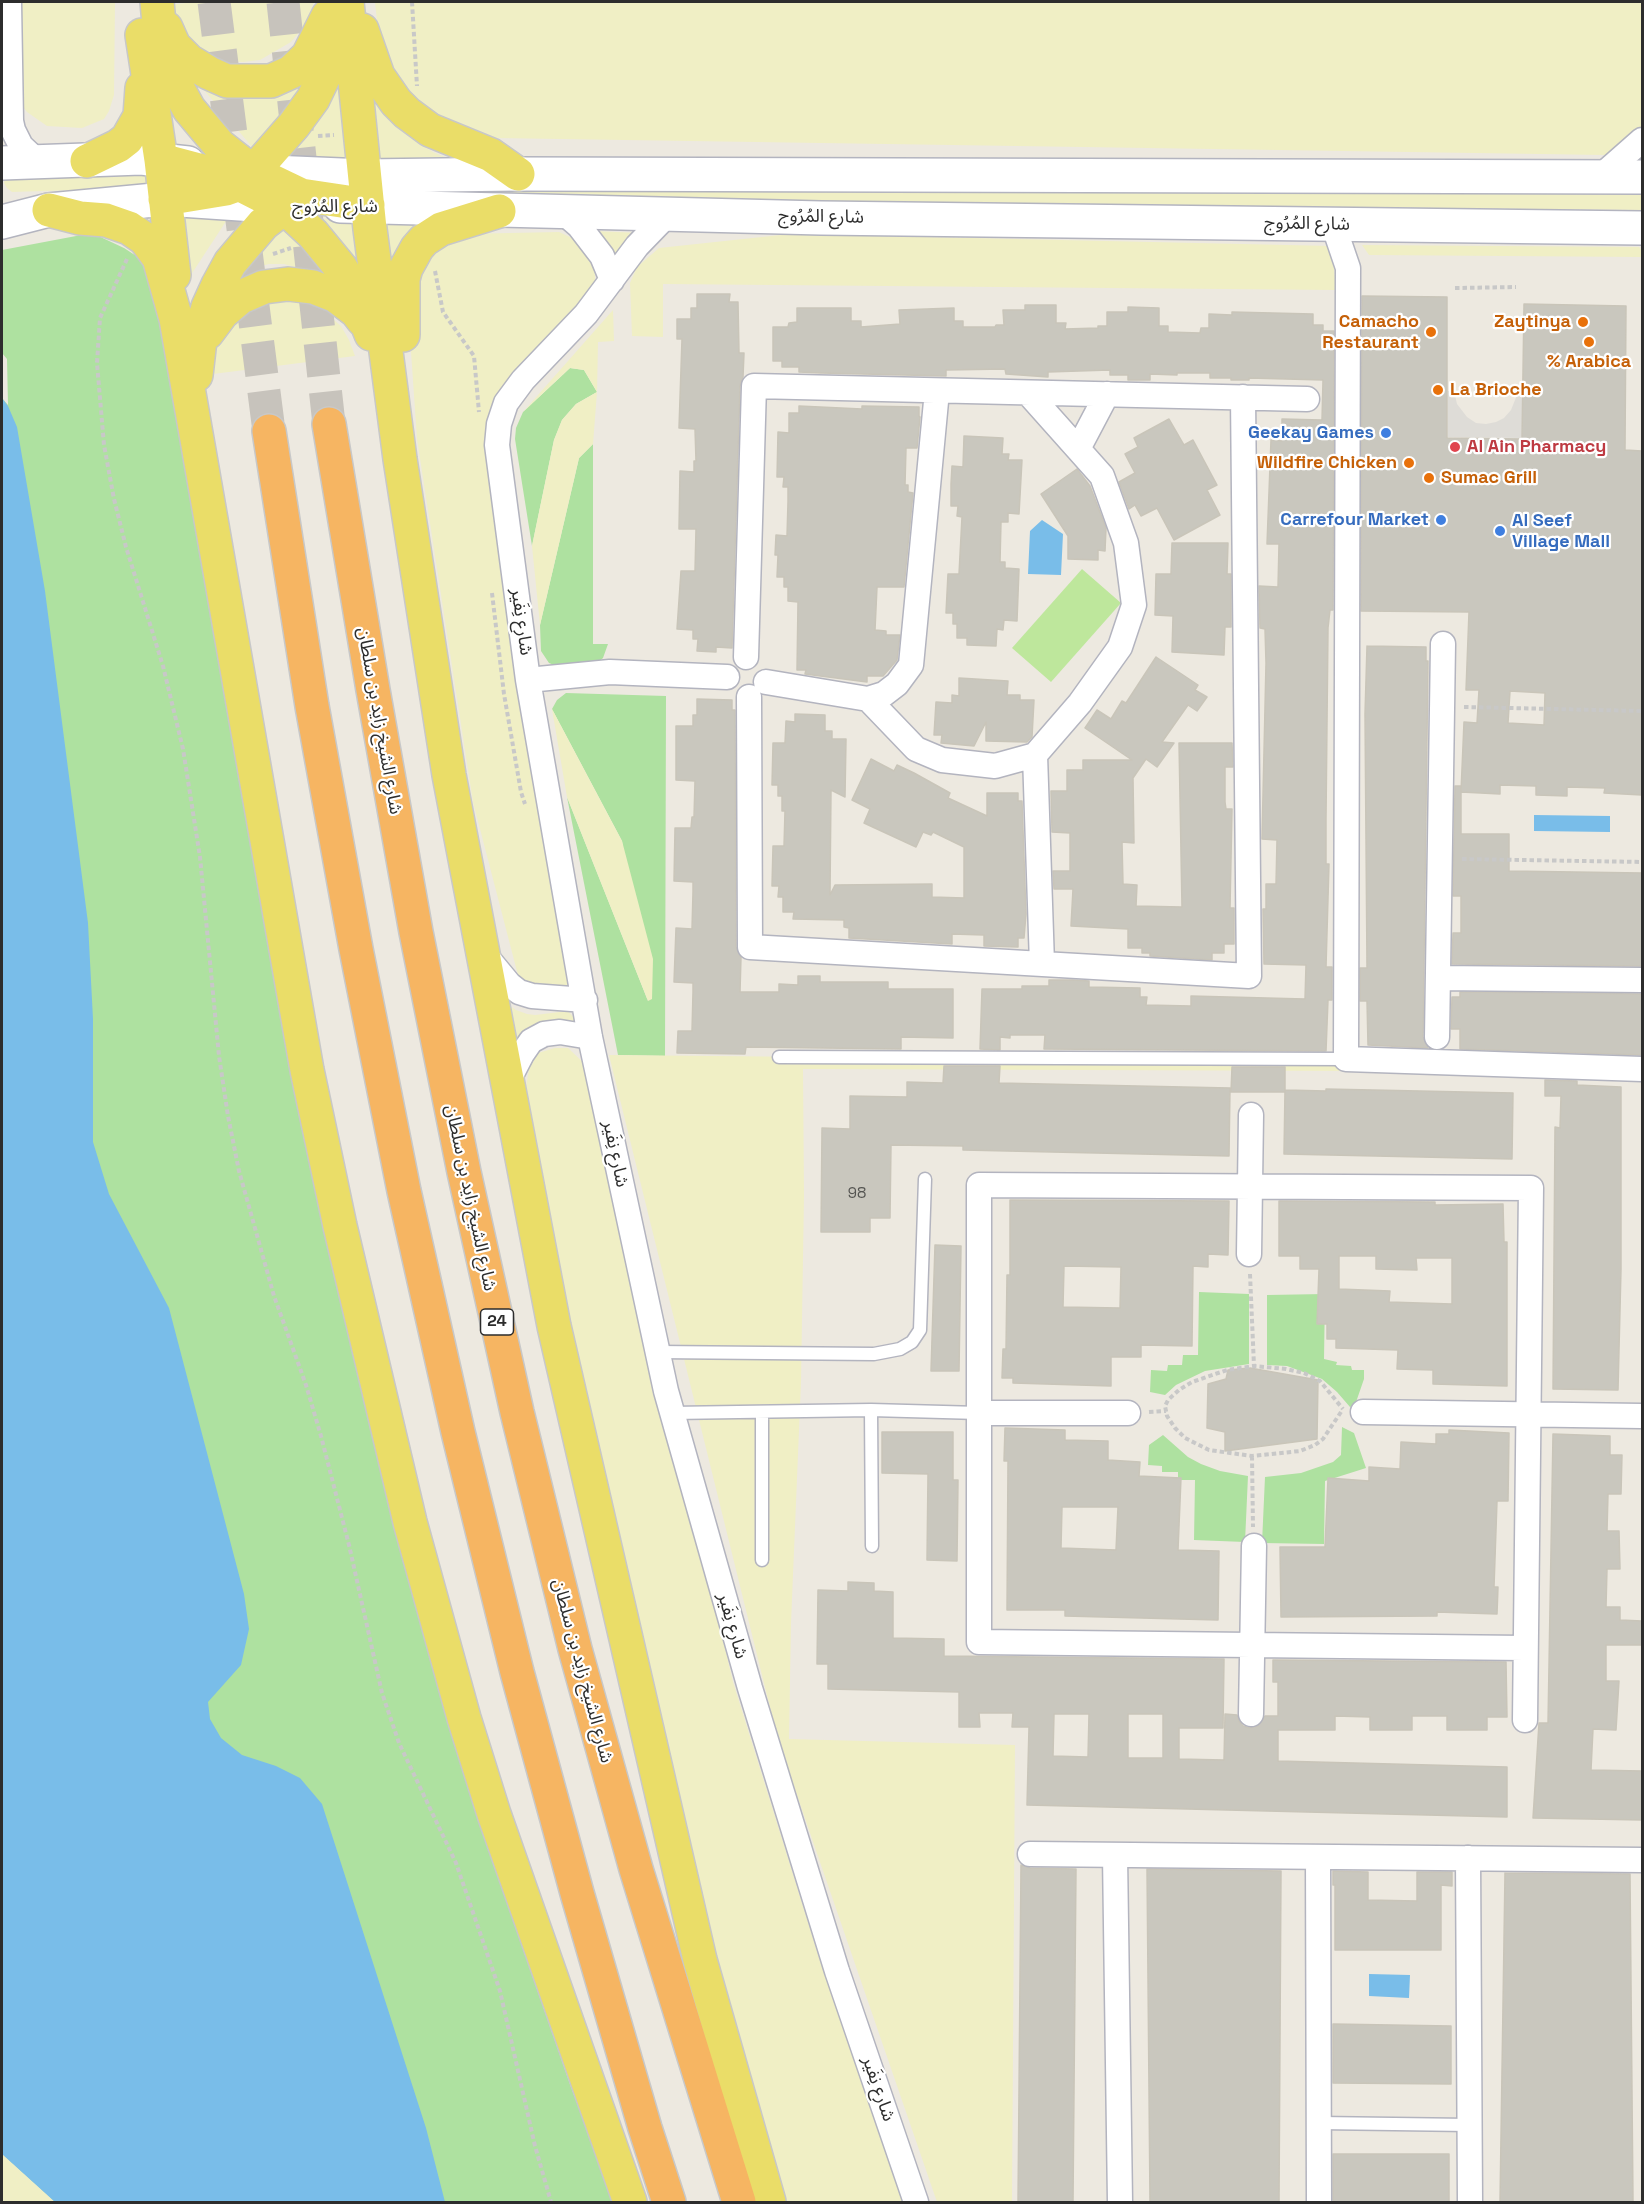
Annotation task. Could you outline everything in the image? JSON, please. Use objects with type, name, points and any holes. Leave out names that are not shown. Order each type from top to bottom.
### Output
[{"type":"highway","name":"شارع الشيخ زايد بن سلطان","points":[[330,423],[373,690],[416,932],[464,1172],[517,1412],[575,1649],[636,1869],[739,2202]]},
{"type":"highway","points":[[269,431],[312,706],[356,949],[405,1191],[458,1432],[518,1672],[577,1893],[645,2128],[669,2202]]},
{"type":"main road","points":[[147,4],[174,46],[189,60],[208,73],[227,81],[249,83],[271,81],[291,72],[308,56],[341,3]]},
{"type":"main road","points":[[341,3],[378,76],[396,102],[407,113],[430,130],[491,155],[518,174]]},
{"type":"main road","points":[[165,199],[226,189],[247,178],[294,125],[313,99],[336,41],[341,3]]},
{"type":"main road","points":[[341,3],[400,459],[449,775],[554,1326],[700,1960],[769,2202]]},
{"type":"main road","points":[[147,4],[174,277],[176,319]]},
{"type":"main road","points":[[87,161],[127,139],[140,116],[147,4]]},
{"type":"main road","points":[[147,4],[160,33],[166,60],[189,109],[247,178],[292,201],[313,234],[341,268],[354,291],[371,331],[386,419],[400,459]]},
{"type":"main road","points":[[192,412],[201,331],[218,285],[230,263],[263,224],[292,201]]},
{"type":"main road","points":[[49,210],[80,218],[118,223],[138,234],[159,258],[176,319],[307,1070],[335,1204],[410,1522],[439,1631],[490,1803],[630,2202]]},
{"type":"main road","points":[[393,398],[403,364],[402,279],[411,258],[424,240],[441,229],[499,211]]},
{"type":"main road","points":[[197,356],[212,326],[222,313],[241,297],[264,287],[288,284],[313,287],[336,296],[356,311],[371,331]]},
{"type":"street","points":[[9,2],[5,22],[13,130],[21,146],[38,162]]},
{"type":"street","points":[[1600,177],[1642,140]]},
{"type":"street","name":"شارع المُرُوج","points":[[2,163],[141,158],[247,178],[366,191],[499,211],[821,218],[1642,228]]},
{"type":"street","name":"شارع المُرُوج","points":[[2,222],[49,210],[165,199],[292,201],[518,174],[1642,177]]},
{"type":"street","points":[[2,195],[8,200],[49,210]]},
{"type":"street","points":[[563,212],[579,226],[602,256],[612,280]]},
{"type":"street","name":"شارع نِفَير","points":[[669,213],[637,246],[586,314],[523,380],[506,403],[499,424],[497,445],[528,680],[590,1037],[657,1352],[672,1413],[753,1699],[837,1971],[916,2202]]},
{"type":"street","points":[[1333,224],[1348,268],[1346,1059],[1642,1069]]},
{"type":"street","points":[[746,657],[754,386],[1307,399]]},
{"type":"street","points":[[937,391],[911,665],[897,684],[884,694],[868,699],[758,690],[738,695],[734,692],[727,677],[731,666],[746,657],[762,665],[767,676],[758,690],[750,947],[1249,976],[1243,397]]},
{"type":"street","points":[[868,699],[916,749],[942,760],[995,766],[1035,755],[1080,703],[1120,647],[1134,605],[1126,543],[1102,476],[1028,393]]},
{"type":"street","points":[[1078,449],[1107,394]]},
{"type":"street","points":[[1437,1037],[1443,644]]},
{"type":"street","points":[[528,680],[610,672],[727,677]]},
{"type":"street","points":[[1035,755],[1042,964]]},
{"type":"street","points":[[482,952],[509,984],[519,992],[532,996],[585,1000]]},
{"type":"street","points":[[1438,978],[1642,980]]},
{"type":"street","points":[[507,1083],[531,1041],[544,1034],[560,1032],[590,1037]]},
{"type":"street","points":[[1249,1254],[1251,1115]]},
{"type":"street","points":[[1524,1648],[979,1642],[979,1185],[1531,1188],[1524,1648],[1525,1720]]},
{"type":"street","points":[[1363,1412],[1642,1416]]},
{"type":"street","points":[[979,1413],[1128,1413]]},
{"type":"street","points":[[1251,1714],[1254,1546]]},
{"type":"street","points":[[1030,1854],[1642,1860]]},
{"type":"street","points":[[1115,1855],[1120,2202]]},
{"type":"street","points":[[1318,1857],[1319,2202]]},
{"type":"street","points":[[1468,1858],[1470,2202]]},
{"type":"lane","points":[[779,1057],[1346,1059]]},
{"type":"lane","points":[[657,1352],[874,1354],[900,1349],[912,1342],[920,1330],[925,1179]]},
{"type":"lane","points":[[672,1413],[871,1410],[979,1413]]},
{"type":"lane","points":[[871,1410],[872,1546]]},
{"type":"lane","points":[[762,1412],[762,1560]]},
{"type":"lane","points":[[1319,2123],[1469,2125]]},
{"type":"path","points":[[412,2],[417,88]]},
{"type":"path","points":[[316,136],[337,135]]},
{"type":"path","points":[[138,234],[100,318],[97,363],[104,445],[126,547],[163,666],[183,749],[200,857],[219,1056],[239,1171],[274,1296],[306,1385],[321,1436],[349,1545],[382,1693],[399,1743],[456,1863],[500,1990],[535,2146],[551,2202]]},
{"type":"path","points":[[267,256],[300,245]]},
{"type":"path","points":[[1455,288],[1516,287]]},
{"type":"path","points":[[1442,706],[1642,711]]},
{"type":"path","points":[[1440,859],[1642,862]]},
{"type":"path","points":[[1249,1254],[1254,1366]]},
{"type":"path","points":[[1254,1366],[1304,1373],[1320,1381],[1343,1409],[1323,1439],[1315,1445],[1300,1451],[1252,1456],[1209,1450],[1185,1438],[1167,1416],[1165,1406],[1168,1400],[1192,1383],[1227,1370],[1254,1366]]},
{"type":"path","points":[[1252,1456],[1254,1546]]},
{"type":"green space","points":[[92,233],[124,248],[147,263],[155,281],[301,1126],[404,1555],[482,1831],[571,2087],[614,2202],[55,2202],[2,2154],[2,398],[8,405],[7,359],[2,353],[2,250]]},
{"type":"green space","points":[[570,368],[584,370],[597,392],[576,404],[562,420],[554,440],[532,546],[515,439],[516,428],[523,412]]},
{"type":"green space","points":[[593,444],[593,644],[608,644],[603,658],[595,665],[559,667],[549,663],[541,651],[540,625],[579,458]]},
{"type":"green space","points":[[1082,569],[1121,603],[1051,682],[1012,648]]},
{"type":"green space","points":[[566,693],[666,696],[665,1056],[618,1055],[567,797],[648,1001],[622,841],[552,709],[557,700]]},
{"type":"green space","points":[[1199,1292],[1249,1294],[1249,1364],[1205,1371],[1176,1385],[1165,1395],[1150,1392],[1151,1370],[1167,1371],[1168,1365],[1182,1365],[1183,1355],[1198,1355]]},
{"type":"green space","points":[[1325,1294],[1324,1359],[1337,1362],[1336,1365],[1351,1366],[1352,1370],[1364,1370],[1364,1379],[1355,1405],[1350,1407],[1322,1379],[1287,1366],[1267,1365],[1267,1295]]},
{"type":"green space","points":[[1342,1427],[1354,1433],[1366,1468],[1325,1481],[1324,1544],[1262,1543],[1265,1477],[1301,1473],[1333,1462],[1341,1455]]},
{"type":"green space","points":[[1163,1435],[1188,1457],[1201,1464],[1220,1471],[1248,1476],[1245,1542],[1194,1540],[1195,1480],[1178,1480],[1178,1472],[1162,1472],[1162,1466],[1148,1465],[1149,1445]]},
{"type":"sand","points":[[15,2],[115,2],[114,95],[104,119],[82,128],[47,126],[27,112],[12,93]]},
{"type":"sand","points":[[196,2],[314,2],[306,24],[291,42],[260,60],[243,62],[223,61],[198,52],[166,5]]},
{"type":"sand","points":[[375,2],[1642,2],[1642,129],[1627,146],[1605,155],[466,136],[395,92],[378,30]]},
{"type":"sand","points":[[341,59],[352,159],[272,160]]},
{"type":"sand","points":[[316,60],[302,90],[253,148],[187,70],[223,92]]},
{"type":"sand","points":[[372,96],[389,118],[411,138],[433,152],[452,160],[371,163]]},
{"type":"sand","points":[[146,172],[148,184],[137,188],[12,192],[4,183],[5,179]]},
{"type":"sand","points":[[739,184],[1642,192],[1642,210],[744,201],[385,194]]},
{"type":"sand","points":[[170,203],[238,203],[181,290]]},
{"type":"sand","points":[[272,216],[311,256],[333,287],[302,269],[284,264],[269,264],[239,275]]},
{"type":"sand","points":[[298,218],[357,220],[370,312]]},
{"type":"sand","points":[[379,220],[421,222],[408,233],[397,249],[391,266]]},
{"type":"sand","points":[[592,231],[642,233],[614,258]]},
{"type":"sand","points":[[559,232],[572,238],[588,251],[594,260],[596,293],[499,408],[574,977],[568,987],[520,983],[473,802],[417,439],[408,308],[423,254],[461,234]]},
{"type":"sand","points":[[790,234],[1332,246],[1336,290],[663,284],[663,337],[632,336],[630,283],[637,267],[659,248]]},
{"type":"sand","points":[[1362,245],[1639,247],[1642,257],[1369,255]]},
{"type":"sand","points":[[276,300],[304,302],[319,307],[341,326],[355,356],[205,375],[207,357],[240,312]]},
{"type":"sand","points":[[613,310],[614,341],[598,342],[597,392],[584,370],[570,368],[523,412]]},
{"type":"sand","points":[[597,392],[593,444],[579,458],[540,625],[532,546],[554,440],[562,420],[576,404]]},
{"type":"sand","points":[[552,709],[622,841],[653,959],[652,999],[648,1001],[567,797]]},
{"type":"sand","points":[[502,1000],[516,1010],[527,1014],[568,1011],[574,1018],[574,1023],[513,1054]]},
{"type":"sand","points":[[555,1048],[568,1048],[587,1066],[733,1682],[821,1964],[910,2202],[784,2202],[741,2063],[675,1799],[621,1539],[565,1316],[526,1087],[529,1069],[538,1053]]},
{"type":"sand","points":[[609,1055],[1642,1065],[1642,1072],[803,1069],[804,1196],[801,1382],[791,1623],[789,1739],[1015,1745],[1012,2202],[937,2202],[778,1740]]},
{"type":"sand","points":[[2,2154],[55,2202],[2,2202]]},
{"type":"shaded area","points":[[1448,391],[1454,391],[1457,404],[1467,417],[1476,423],[1486,424],[1504,418],[1511,410],[1517,395],[1522,395],[1522,438],[1448,437]]},
{"type":"water","points":[[2,398],[17,427],[45,591],[88,923],[93,1019],[93,1142],[109,1194],[169,1308],[244,1594],[249,1629],[241,1665],[208,1702],[210,1719],[221,1738],[242,1755],[276,1766],[300,1778],[322,1804],[426,2128],[445,2202],[55,2202],[2,2154]]},
{"type":"water","points":[[1042,520],[1063,534],[1061,575],[1028,574],[1030,531]]},
{"type":"water","points":[[1534,815],[1610,816],[1610,832],[1534,831]]},
{"type":"water","points":[[1369,1974],[1410,1975],[1409,1998],[1369,1996]]},
{"type":"building","points":[[697,294],[730,294],[729,302],[738,302],[739,353],[744,353],[743,377],[740,386],[732,648],[716,647],[716,652],[697,651],[698,639],[693,639],[693,630],[677,629],[681,571],[695,571],[696,529],[679,529],[680,471],[694,472],[694,461],[696,461],[695,429],[679,428],[682,339],[677,339],[677,319],[691,319],[691,308],[697,308]]},
{"type":"building","name":"Al Seef Village Mall","points":[[1362,296],[1447,297],[1447,438],[1522,439],[1524,304],[1626,306],[1625,450],[1642,451],[1642,795],[1604,793],[1605,788],[1567,787],[1567,796],[1536,795],[1536,786],[1500,785],[1500,794],[1461,792],[1464,722],[1477,723],[1479,690],[1466,690],[1469,612],[1361,611]],"holes":[[[1510,691],[1545,693],[1544,725],[1508,723]]]},
{"type":"building","points":[[1025,305],[1056,305],[1056,323],[1066,323],[1065,329],[1107,326],[1107,312],[1128,312],[1128,307],[1159,308],[1159,326],[1168,326],[1168,332],[1200,333],[1201,328],[1209,328],[1209,314],[1232,315],[1232,312],[1313,314],[1313,325],[1323,325],[1323,331],[1334,331],[1333,610],[1330,610],[1328,628],[1326,819],[1326,864],[1329,864],[1326,967],[1332,967],[1332,1000],[1328,1000],[1326,1051],[1044,1049],[1045,1035],[1000,1037],[1000,1050],[980,1049],[982,989],[1022,989],[1022,986],[1049,986],[1049,980],[1073,980],[1089,981],[1089,987],[1140,988],[1140,997],[1147,997],[1146,1005],[1191,1006],[1191,996],[1305,999],[1306,965],[1264,964],[1263,909],[1266,909],[1266,884],[1276,884],[1277,840],[1262,839],[1266,663],[1265,629],[1260,628],[1259,586],[1278,587],[1279,544],[1267,544],[1271,440],[1282,441],[1282,419],[1322,420],[1323,380],[1249,378],[1249,380],[1231,380],[1231,378],[1210,378],[1210,373],[1177,373],[1177,375],[1150,374],[1150,380],[1128,380],[1128,375],[1110,375],[1110,370],[1048,372],[1048,377],[1006,374],[1005,369],[946,370],[946,376],[821,373],[799,372],[799,367],[782,367],[782,361],[773,361],[773,327],[788,327],[789,323],[797,322],[797,308],[851,308],[851,321],[861,321],[861,327],[900,324],[899,310],[954,308],[954,321],[963,321],[963,327],[995,327],[1004,325],[1003,310],[1025,310]]},
{"type":"building","points":[[799,406],[862,409],[862,406],[919,407],[917,448],[906,448],[905,485],[908,485],[908,492],[913,493],[904,587],[877,587],[875,630],[886,631],[886,635],[900,635],[897,660],[883,676],[867,676],[867,682],[805,674],[806,670],[797,670],[798,602],[788,601],[788,587],[784,587],[784,577],[777,577],[778,555],[775,555],[776,535],[787,536],[788,502],[788,487],[783,487],[784,477],[777,477],[778,432],[789,433],[789,413],[799,413]]},
{"type":"building","points":[[1169,419],[1184,445],[1193,440],[1217,485],[1207,490],[1220,515],[1174,540],[1157,508],[1141,516],[1135,505],[1129,509],[1119,482],[1135,473],[1125,454],[1138,447],[1134,438]]},
{"type":"building","points":[[964,436],[1003,438],[1002,454],[1009,454],[1008,460],[1022,460],[1019,514],[1008,513],[1008,522],[1001,522],[1000,562],[1005,562],[1005,568],[1019,569],[1017,621],[1004,620],[1003,630],[997,629],[996,646],[967,645],[967,638],[957,638],[957,624],[953,624],[953,613],[946,613],[948,574],[959,574],[962,517],[957,516],[958,506],[951,506],[951,484],[952,466],[963,467]]},
{"type":"building","points":[[1077,469],[1090,486],[1106,528],[1105,551],[1098,550],[1098,560],[1068,559],[1068,536],[1041,494]]},
{"type":"building","points":[[1172,543],[1228,543],[1227,574],[1231,574],[1231,627],[1225,627],[1224,655],[1172,652],[1173,616],[1155,615],[1156,574],[1171,574]]},
{"type":"building","points":[[1367,646],[1426,647],[1426,661],[1428,661],[1423,1037],[1428,1048],[1368,1045],[1367,1001],[1360,1001],[1360,968],[1367,968],[1365,714]]},
{"type":"building","points":[[1156,657],[1198,685],[1195,690],[1207,697],[1197,711],[1188,705],[1162,742],[1174,743],[1157,767],[1146,759],[1133,778],[1134,843],[1122,842],[1123,884],[1137,885],[1136,906],[1182,907],[1179,743],[1232,743],[1233,767],[1225,767],[1225,802],[1226,809],[1232,809],[1230,908],[1234,908],[1234,944],[1224,944],[1224,953],[1212,953],[1212,960],[1150,956],[1150,953],[1142,953],[1142,948],[1128,948],[1128,929],[1071,926],[1073,889],[1054,889],[1053,871],[1070,871],[1070,833],[1052,832],[1051,791],[1067,791],[1067,770],[1083,770],[1083,760],[1132,760],[1085,728],[1097,710],[1111,719],[1122,701],[1126,703]]},
{"type":"building","points":[[959,678],[1008,681],[1007,695],[1020,695],[1020,700],[1034,700],[1032,737],[1027,742],[986,741],[986,722],[974,746],[941,743],[942,735],[934,735],[936,702],[952,703],[952,695],[959,696]]},
{"type":"building","points":[[697,699],[732,700],[732,710],[735,710],[736,947],[741,957],[740,992],[779,992],[779,984],[798,985],[798,976],[820,976],[820,982],[888,982],[888,989],[953,989],[953,1038],[901,1037],[901,1049],[746,1047],[745,1054],[677,1053],[678,1031],[692,1031],[693,983],[674,982],[676,928],[692,929],[693,882],[674,881],[675,828],[691,828],[692,817],[694,817],[695,781],[676,780],[676,726],[693,726],[693,715],[697,715]]},
{"type":"building","points":[[795,714],[825,715],[825,731],[832,731],[832,739],[846,739],[845,797],[831,790],[830,895],[835,885],[932,884],[932,897],[964,898],[964,847],[933,832],[931,835],[923,832],[916,847],[864,823],[870,809],[852,800],[871,759],[894,771],[897,765],[914,773],[950,793],[948,798],[987,816],[987,793],[1018,793],[1018,801],[1022,801],[1026,914],[1024,938],[1018,938],[1018,947],[984,946],[984,935],[952,934],[952,944],[849,938],[849,928],[844,927],[844,920],[793,919],[794,912],[783,912],[783,897],[778,897],[779,886],[772,886],[773,846],[784,846],[785,811],[782,811],[782,796],[778,796],[778,785],[772,785],[773,743],[785,743],[786,721],[795,722]]},
{"type":"building","points":[[1455,786],[1461,786],[1461,834],[1509,834],[1509,871],[1642,873],[1642,966],[1452,964],[1453,933],[1461,933],[1461,896],[1453,896]]},
{"type":"building","points":[[1460,992],[1642,994],[1642,1055],[1460,1049],[1460,1029],[1451,1029],[1452,997],[1460,997]]},
{"type":"building","points":[[944,1066],[1000,1066],[999,1083],[1230,1088],[1229,1156],[963,1150],[963,1146],[891,1145],[890,1218],[870,1218],[870,1232],[821,1232],[822,1128],[850,1129],[850,1096],[907,1097],[907,1082],[943,1083]]},
{"type":"building","points":[[1232,1067],[1285,1067],[1285,1092],[1231,1092]]},
{"type":"building","points":[[1545,1080],[1577,1081],[1577,1085],[1621,1087],[1621,1269],[1618,1390],[1553,1389],[1555,1127],[1560,1128],[1561,1096],[1545,1096]]},
{"type":"building","points":[[1326,1089],[1513,1093],[1512,1159],[1284,1154],[1285,1090],[1326,1091]]},
{"type":"building","points":[[1010,1200],[1229,1201],[1228,1255],[1208,1254],[1208,1267],[1193,1266],[1192,1346],[1141,1345],[1141,1357],[1111,1357],[1111,1386],[1013,1383],[1013,1378],[1002,1378],[1003,1349],[1006,1349],[1007,1275],[1010,1275]],"holes":[[[1064,1266],[1121,1267],[1120,1308],[1063,1307]]]},
{"type":"building","points":[[1279,1201],[1435,1202],[1435,1205],[1503,1204],[1504,1242],[1507,1242],[1507,1386],[1433,1384],[1433,1370],[1397,1369],[1398,1350],[1336,1348],[1336,1339],[1327,1339],[1327,1324],[1317,1324],[1319,1269],[1300,1269],[1300,1256],[1279,1256]],"holes":[[[1339,1256],[1376,1256],[1376,1269],[1417,1270],[1416,1258],[1452,1258],[1452,1304],[1389,1302],[1390,1291],[1339,1289]]]},
{"type":"building","points":[[935,1245],[961,1246],[959,1371],[931,1371]]},
{"type":"building","points":[[1250,1368],[1318,1380],[1317,1439],[1225,1451],[1225,1432],[1207,1428],[1208,1384],[1226,1379],[1228,1370]]},
{"type":"building","points":[[1005,1428],[1065,1430],[1065,1440],[1108,1441],[1108,1460],[1140,1462],[1139,1476],[1181,1478],[1178,1550],[1219,1551],[1218,1620],[1065,1616],[1065,1610],[1007,1610],[1008,1461],[1004,1461]],"holes":[[[1062,1507],[1118,1507],[1116,1550],[1061,1548]]]},
{"type":"building","points":[[1449,1430],[1509,1433],[1508,1501],[1497,1501],[1494,1587],[1498,1587],[1497,1614],[1437,1612],[1437,1616],[1281,1617],[1280,1547],[1325,1547],[1328,1478],[1369,1481],[1369,1467],[1400,1469],[1401,1442],[1436,1444],[1436,1434],[1449,1434]]},
{"type":"building","points":[[882,1432],[953,1432],[953,1480],[958,1480],[957,1561],[927,1560],[928,1474],[882,1473]]},
{"type":"building","points":[[1553,1434],[1610,1436],[1610,1455],[1622,1455],[1621,1494],[1608,1494],[1607,1531],[1619,1531],[1620,1569],[1607,1569],[1606,1607],[1620,1607],[1620,1620],[1642,1621],[1642,1645],[1606,1645],[1606,1681],[1619,1681],[1616,1730],[1593,1729],[1591,1770],[1642,1771],[1642,1820],[1533,1818],[1539,1723],[1548,1723]]},
{"type":"building","points":[[848,1582],[874,1583],[874,1591],[893,1592],[893,1638],[944,1639],[944,1656],[1224,1659],[1223,1728],[1179,1728],[1179,1759],[1224,1760],[1225,1714],[1237,1715],[1243,1726],[1250,1728],[1258,1726],[1265,1716],[1278,1716],[1278,1682],[1273,1682],[1273,1660],[1506,1662],[1507,1717],[1487,1717],[1487,1730],[1447,1730],[1447,1716],[1412,1716],[1412,1730],[1370,1730],[1370,1717],[1335,1716],[1335,1730],[1278,1730],[1278,1761],[1507,1767],[1507,1817],[1027,1805],[1029,1727],[1012,1727],[1013,1713],[979,1713],[980,1727],[959,1727],[959,1692],[828,1689],[828,1664],[817,1664],[818,1590],[848,1591]],"holes":[[[1054,1714],[1089,1714],[1088,1757],[1053,1756]],[[1128,1714],[1163,1714],[1163,1758],[1128,1758]]]},
{"type":"building","points":[[1021,1865],[1030,1868],[1076,1869],[1073,2202],[1018,2202]]},
{"type":"building","points":[[1147,1869],[1281,1871],[1279,2202],[1150,2202]]},
{"type":"building","points":[[1333,1871],[1368,1872],[1368,1900],[1417,1901],[1417,1872],[1452,1872],[1452,1886],[1441,1885],[1441,1950],[1335,1950]]},
{"type":"building","points":[[1505,1873],[1630,1874],[1633,2202],[1500,2202]]},
{"type":"building","points":[[1333,2024],[1451,2026],[1451,2084],[1333,2083]]},
{"type":"building","points":[[1333,2154],[1449,2154],[1449,2202],[1333,2202]]},
{"type":"tunnel","points":[[214,2],[269,431]]},
{"type":"tunnel","points":[[283,2],[329,424]]},
{"type":"place","name":"Zaytinya","points":[[1583,322]]},
{"type":"place","name":"Camacho Restaurant","points":[[1431,332]]},
{"type":"place","name":"% Arabica","points":[[1589,342]]},
{"type":"place","name":"La Brioche","points":[[1438,390]]},
{"type":"place","name":"Geekay Games","points":[[1386,433]]},
{"type":"place","name":"Al Ain Pharmacy","points":[[1455,447]]},
{"type":"place","name":"Wildfire Chicken","points":[[1409,463]]},
{"type":"place","name":"Sumac Grill","points":[[1429,478]]},
{"type":"place","name":"Carrefour Market","points":[[1441,520]]},
{"type":"place","name":"Al Seef Village Mall","points":[[1500,531]]}]
